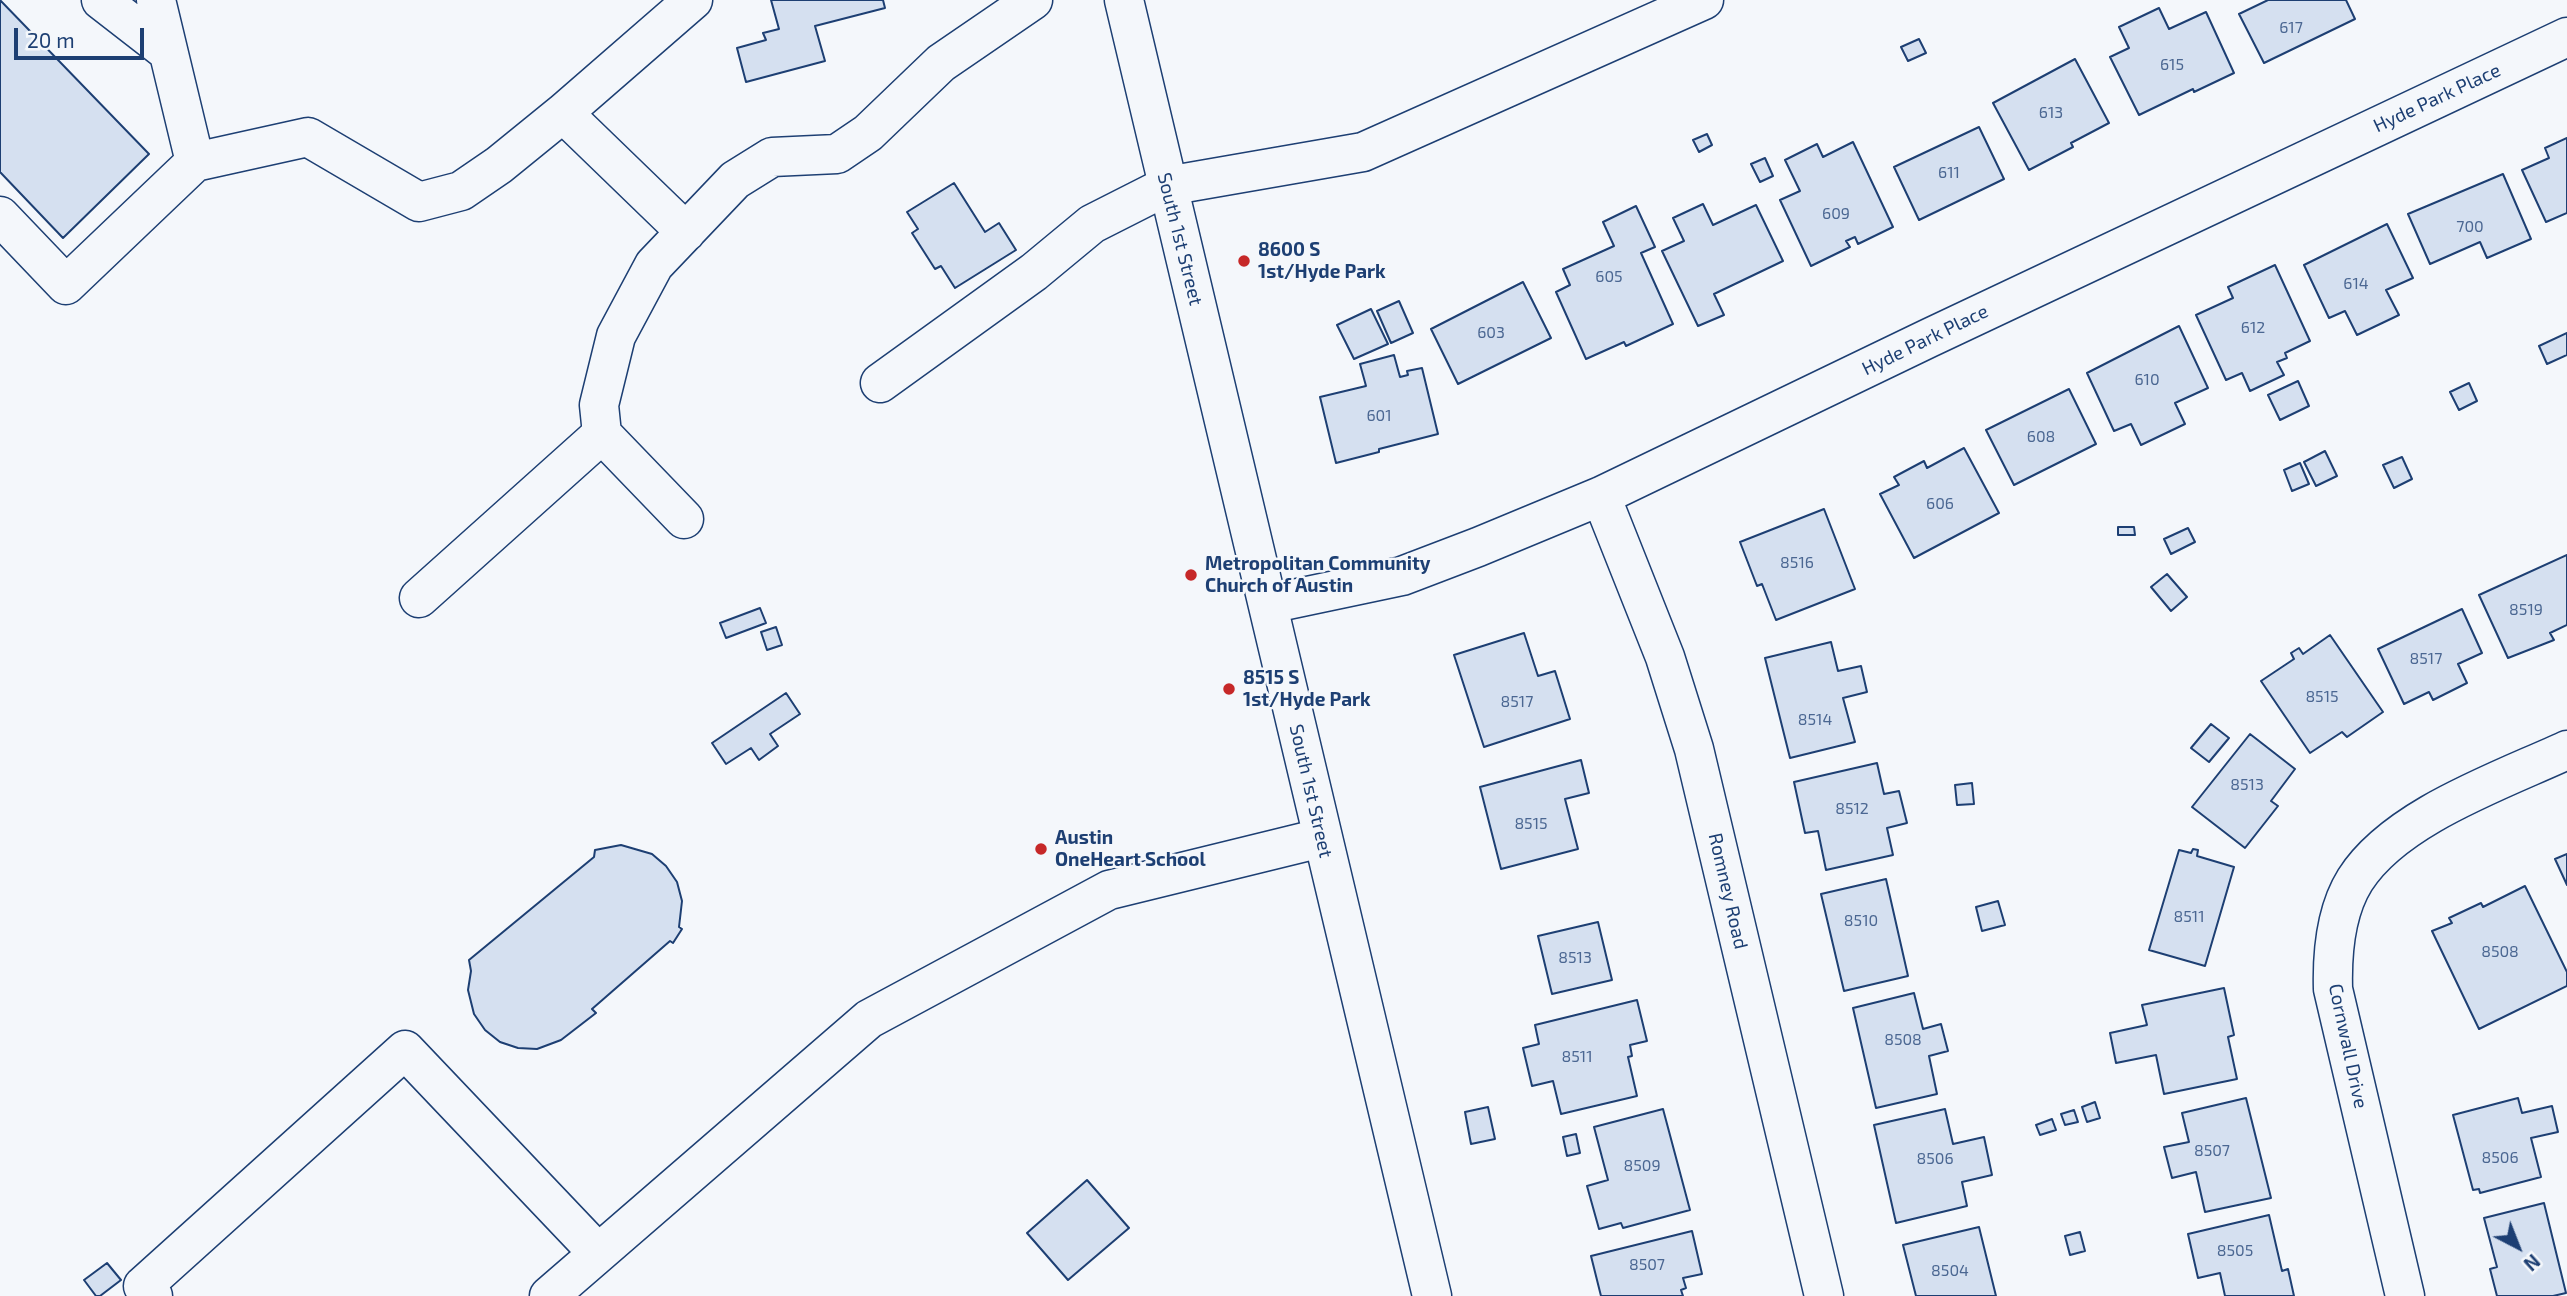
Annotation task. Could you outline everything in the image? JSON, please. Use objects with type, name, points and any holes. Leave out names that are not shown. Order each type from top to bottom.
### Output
[{"type":"street","points":[[101,0],[168,52]]},
{"type":"street","points":[[156,0],[195,162]]},
{"type":"street","points":[[0,216],[66,285],[195,162],[308,137],[419,202],[461,191],[499,165],[563,113],[693,0]]},
{"type":"street","points":[[684,519],[603,435],[599,405],[616,337],[654,265],[735,180],[772,157],[837,154],[867,133],[941,63],[1033,0]]},
{"type":"street","name":"South 1st Street","points":[[1124,0],[1432,1296]]},
{"type":"street","points":[[880,383],[1034,272],[1092,224],[1167,186],[1363,152],[1704,0]]},
{"type":"street","name":"Hyde Park Place","points":[[1269,604],[1402,576],[1601,496],[2567,37]]},
{"type":"street","points":[[563,113],[686,232]]},
{"type":"street","points":[[419,597],[603,435]]},
{"type":"street","name":"Romney Road","points":[[1601,496],[1665,657],[1694,749],[1824,1296]]},
{"type":"street","name":"Cornwall Drive","points":[[2405,1296],[2333,989],[2332,951],[2342,912],[2355,881],[2383,848],[2423,817],[2567,750]]},
{"type":"street","points":[[549,1296],[869,1019],[1109,890],[1321,838]]},
{"type":"street","points":[[153,1296],[143,1286],[405,1050],[598,1253]]},
{"type":"building","points":[[0,0],[149,154],[63,238],[0,172]]},
{"type":"building","points":[[771,0],[883,0],[885,8],[815,26],[825,61],[746,82],[737,48],[766,40],[763,33],[779,29]]},
{"type":"building","points":[[2268,0],[2346,0],[2355,19],[2264,63],[2239,14]]},
{"type":"building","points":[[2159,8],[2169,29],[2206,12],[2234,73],[2139,115],[2110,57],[2129,48],[2119,27]]},
{"type":"building","points":[[1919,39],[1926,53],[1908,61],[1901,47]]},
{"type":"building","points":[[2075,59],[2109,123],[2071,143],[2073,147],[2029,170],[1993,103]]},
{"type":"building","points":[[1979,127],[2004,179],[1919,220],[1894,167]]},
{"type":"building","points":[[1707,134],[1712,145],[1699,152],[1693,140]]},
{"type":"building","points":[[2567,138],[2567,213],[2546,222],[2522,170],[2549,158],[2545,148]]},
{"type":"building","points":[[1853,142],[1893,227],[1858,244],[1855,237],[1846,241],[1850,247],[1811,266],[1780,200],[1800,191],[1785,160],[1817,144],[1823,157]]},
{"type":"building","points":[[1765,158],[1773,176],[1760,182],[1751,164]]},
{"type":"building","points":[[2503,174],[2531,239],[2487,258],[2480,242],[2430,264],[2408,214]]},
{"type":"building","points":[[954,183],[985,232],[999,223],[1016,250],[955,288],[941,266],[935,269],[912,233],[918,229],[907,212]]},
{"type":"building","points":[[1703,204],[1713,225],[1756,205],[1783,261],[1714,294],[1724,315],[1698,326],[1662,251],[1684,241],[1673,218]]},
{"type":"building","points":[[1636,206],[1655,247],[1641,253],[1673,324],[1626,346],[1624,342],[1586,359],[1556,292],[1570,285],[1563,269],[1614,246],[1603,222]]},
{"type":"building","points":[[2387,224],[2413,278],[2386,290],[2399,315],[2357,335],[2345,311],[2329,318],[2304,265]]},
{"type":"building","points":[[2275,265],[2310,341],[2285,353],[2287,358],[2277,362],[2284,375],[2250,391],[2242,373],[2226,380],[2196,315],[2233,298],[2228,287]]},
{"type":"building","points":[[1523,282],[1551,338],[1458,384],[1431,329]]},
{"type":"building","points":[[1399,301],[1413,333],[1391,343],[1377,311]]},
{"type":"building","points":[[1371,309],[1388,344],[1354,359],[1337,325]]},
{"type":"building","points":[[2179,326],[2208,388],[2175,403],[2185,424],[2141,445],[2131,424],[2114,431],[2087,373]]},
{"type":"building","points":[[2567,333],[2567,355],[2547,364],[2539,346]]},
{"type":"building","points":[[1394,355],[1400,377],[1408,375],[1407,371],[1422,368],[1438,434],[1336,463],[1320,397],[1366,386],[1360,364]]},
{"type":"building","points":[[2298,381],[2309,406],[2280,420],[2268,395]]},
{"type":"building","points":[[2469,383],[2477,401],[2459,410],[2450,392]]},
{"type":"building","points":[[2069,389],[2096,444],[2014,485],[1986,430]]},
{"type":"building","points":[[1964,448],[1999,513],[1914,558],[1880,494],[1899,485],[1894,477],[1924,461],[1927,468]]},
{"type":"building","points":[[2325,451],[2337,476],[2316,486],[2304,462]]},
{"type":"building","points":[[2402,457],[2412,479],[2394,488],[2383,465]]},
{"type":"building","points":[[2300,463],[2309,484],[2292,491],[2284,470]]},
{"type":"building","points":[[1824,509],[1855,589],[1776,620],[1762,584],[1757,586],[1740,542]]},
{"type":"building","points":[[2118,527],[2134,527],[2135,535],[2118,535]]},
{"type":"building","points":[[2188,528],[2195,542],[2171,554],[2164,539]]},
{"type":"building","points":[[2567,555],[2567,625],[2550,633],[2554,640],[2508,658],[2479,595]]},
{"type":"building","points":[[2167,574],[2187,597],[2171,611],[2151,587]]},
{"type":"building","points":[[760,608],[766,623],[726,638],[720,623]]},
{"type":"building","points":[[2462,609],[2482,653],[2458,664],[2467,683],[2433,700],[2429,692],[2404,704],[2378,649]]},
{"type":"building","points":[[776,627],[782,645],[767,650],[761,632]]},
{"type":"building","points":[[1524,633],[1538,676],[1555,671],[1570,719],[1484,747],[1454,655]]},
{"type":"building","points":[[2330,635],[2383,712],[2347,737],[2342,732],[2310,753],[2261,681],[2294,659],[2291,653],[2299,648],[2303,654]]},
{"type":"building","points":[[1831,642],[1838,671],[1861,666],[1867,692],[1843,698],[1855,742],[1790,758],[1765,658]]},
{"type":"building","points":[[786,693],[800,714],[770,734],[778,746],[759,760],[751,748],[726,764],[712,743]]},
{"type":"building","points":[[2211,724],[2229,738],[2209,762],[2191,748]]},
{"type":"building","points":[[2250,734],[2295,769],[2271,801],[2278,806],[2245,848],[2192,807]]},
{"type":"building","points":[[1581,760],[1589,793],[1565,799],[1578,849],[1501,869],[1480,787]]},
{"type":"building","points":[[1877,763],[1884,794],[1899,791],[1907,823],[1887,828],[1893,855],[1826,870],[1818,831],[1805,833],[1794,782]]},
{"type":"building","points":[[1972,783],[1974,804],[1957,805],[1955,785]]},
{"type":"building","points":[[621,845],[652,854],[666,866],[677,882],[682,901],[679,927],[682,929],[673,943],[670,941],[592,1009],[596,1013],[561,1040],[537,1049],[518,1048],[500,1042],[485,1030],[474,1014],[468,990],[471,971],[469,960],[594,857],[595,850]]},
{"type":"building","points":[[2193,849],[2198,850],[2197,856],[2234,867],[2205,966],[2149,950],[2179,850],[2191,853]]},
{"type":"building","points":[[2567,854],[2567,885],[2555,859]]},
{"type":"building","points":[[1886,879],[1908,976],[1844,991],[1821,894]]},
{"type":"building","points":[[2525,886],[2567,972],[2567,986],[2479,1029],[2432,931],[2452,923],[2449,918],[2481,903],[2483,907]]},
{"type":"building","points":[[1998,901],[2005,925],[1982,931],[1976,907]]},
{"type":"building","points":[[1598,922],[1612,980],[1552,994],[1538,936]]},
{"type":"building","points":[[2224,988],[2234,1035],[2228,1037],[2237,1079],[2164,1094],[2156,1055],[2116,1063],[2110,1033],[2147,1025],[2142,1005]]},
{"type":"building","points":[[1914,993],[1923,1029],[1941,1024],[1948,1051],[1929,1056],[1937,1094],[1876,1108],[1853,1008]]},
{"type":"building","points":[[1637,1000],[1647,1041],[1630,1045],[1632,1056],[1628,1057],[1637,1096],[1561,1114],[1553,1081],[1532,1086],[1523,1048],[1539,1044],[1535,1025]]},
{"type":"building","points":[[2246,1098],[2271,1198],[2205,1212],[2196,1172],[2172,1178],[2164,1147],[2189,1142],[2182,1113]]},
{"type":"building","points":[[2518,1098],[2522,1113],[2552,1106],[2558,1132],[2531,1138],[2541,1177],[2480,1193],[2479,1189],[2473,1190],[2453,1115]]},
{"type":"building","points":[[2095,1102],[2100,1118],[2087,1122],[2082,1107]]},
{"type":"building","points":[[1488,1107],[1495,1139],[1471,1144],[1465,1112]]},
{"type":"building","points":[[1663,1109],[1690,1210],[1623,1228],[1621,1223],[1599,1229],[1587,1186],[1608,1180],[1594,1127]]},
{"type":"building","points":[[1945,1109],[1953,1144],[1984,1137],[1992,1175],[1962,1182],[1967,1206],[1896,1223],[1874,1125]]},
{"type":"building","points":[[2074,1110],[2078,1122],[2065,1125],[2061,1114]]},
{"type":"building","points":[[2052,1119],[2056,1130],[2040,1135],[2036,1125]]},
{"type":"building","points":[[1576,1134],[1580,1153],[1567,1156],[1563,1137]]},
{"type":"building","points":[[1087,1180],[1129,1228],[1068,1280],[1027,1233]]},
{"type":"building","points":[[2544,1203],[2566,1293],[2553,1296],[2497,1296],[2490,1269],[2497,1267],[2484,1218]]},
{"type":"building","points":[[2269,1215],[2282,1271],[2288,1269],[2294,1296],[2225,1296],[2220,1273],[2198,1278],[2188,1234]]},
{"type":"building","points":[[1979,1227],[1996,1296],[1916,1296],[1903,1245]]},
{"type":"building","points":[[1692,1231],[1702,1274],[1683,1278],[1686,1288],[1681,1290],[1683,1296],[1601,1296],[1591,1256]]},
{"type":"building","points":[[2080,1232],[2085,1251],[2070,1255],[2065,1236]]},
{"type":"building","points":[[107,1263],[121,1280],[100,1296],[96,1296],[84,1280]]},
{"type":"place","name":"8600 S 1st/Hyde Park","points":[[1244,261]]},
{"type":"place","name":"Metropolitan Community Church of Austin","points":[[1191,575]]},
{"type":"place","name":"8515 S 1st/Hyde Park","points":[[1229,689]]},
{"type":"place","name":"Austin OneHeart School","points":[[1041,849]]}]
